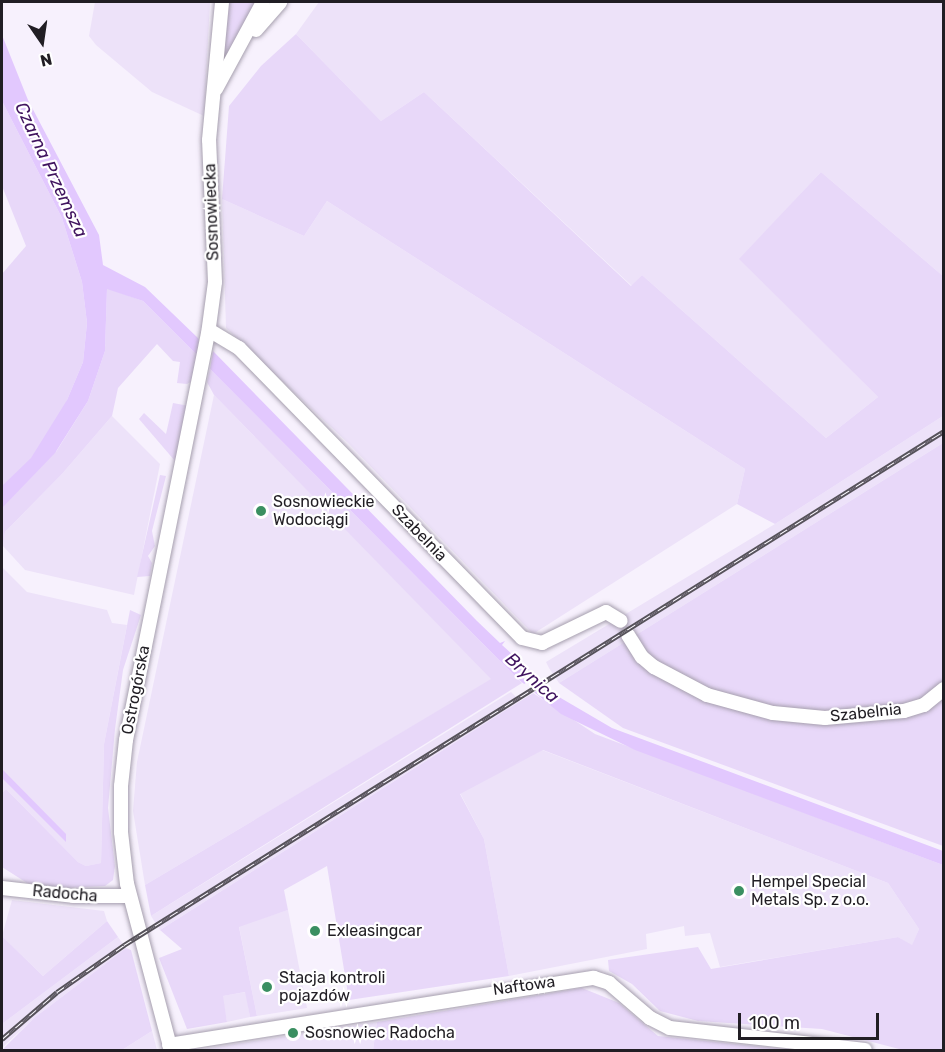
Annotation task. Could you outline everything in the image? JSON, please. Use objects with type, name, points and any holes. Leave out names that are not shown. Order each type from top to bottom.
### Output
[{"type":"street","name":"Sosnowiecka","points":[[208,332],[214,282],[209,140],[222,2]]},
{"type":"street","name":"Sosnowiecka","points":[[213,94],[241,48],[263,2]]},
{"type":"street","points":[[241,48],[280,2]]},
{"type":"street","name":"Ostrogórska","points":[[170,1048],[129,896],[120,832],[125,748],[208,332]]},
{"type":"street","name":"Szabelnia","points":[[208,332],[239,348],[522,638],[542,643],[606,612],[621,621]]},
{"type":"street","name":"Szabelnia","points":[[628,635],[642,657],[654,667],[707,695],[773,712],[825,718],[904,711],[924,705],[944,689]]},
{"type":"street","name":"Radocha","points":[[2,888],[73,896],[129,896]]},
{"type":"street","name":"Naftowa","points":[[170,1048],[527,985],[594,978],[609,983],[650,1018],[670,1028],[866,1050]]},
{"type":"shaded area","points":[[95,2],[210,2],[204,116],[152,92],[96,45],[89,36]]},
{"type":"shaded area","points":[[225,2],[258,2],[223,71]]},
{"type":"shaded area","points":[[319,2],[943,2],[943,276],[821,172],[740,259],[878,397],[826,438],[642,275],[632,286],[424,92],[381,121],[296,34]]},
{"type":"shaded area","points":[[296,34],[381,121],[424,92],[631,286],[642,275],[826,438],[878,397],[739,259],[821,172],[943,276],[943,416],[775,524],[737,504],[745,469],[327,201],[304,236],[222,199],[229,106],[261,66]]},
{"type":"shaded area","points":[[2,101],[62,218],[82,282],[87,323],[83,362],[67,400],[56,452],[88,401],[105,351],[107,288],[143,301],[197,355],[194,380],[187,384],[177,383],[180,362],[173,361],[157,344],[118,388],[112,416],[62,474],[5,532],[3,546],[2,274],[26,246],[2,186]]},
{"type":"shaded area","points":[[222,199],[304,236],[327,201],[745,469],[737,504],[533,634],[348,443],[226,328]]},
{"type":"shaded area","points":[[210,369],[522,683],[151,916],[145,885],[491,679],[214,395],[207,382]]},
{"type":"shaded area","name":"Sosnowieckie Wodociągi","points":[[214,395],[492,679],[145,885],[133,811],[137,762]]},
{"type":"shaded area","points":[[173,403],[189,406],[175,461],[139,419],[144,413],[166,434]]},
{"type":"shaded area","points":[[112,416],[160,464],[134,595],[25,570],[3,546],[5,532],[62,474]]},
{"type":"shaded area","points":[[943,416],[943,443],[559,683],[546,662],[775,524]]},
{"type":"shaded area","points":[[943,443],[943,846],[623,728],[559,683]]},
{"type":"shaded area","points":[[160,475],[166,476],[152,531],[155,546],[148,556],[152,563],[150,576],[137,577]]},
{"type":"shaded area","points":[[2,567],[27,592],[107,610],[112,623],[127,625],[104,744],[101,863],[86,866],[78,862],[6,789],[2,793]]},
{"type":"shaded area","points":[[130,610],[141,615],[123,670],[115,729],[108,808],[115,866],[113,880],[105,886],[66,888],[27,883],[2,867],[2,793],[6,789],[78,862],[86,866],[101,863],[104,744]]},
{"type":"shaded area","points":[[511,692],[520,701],[160,930],[151,916]]},
{"type":"shaded area","points":[[533,693],[595,734],[943,865],[943,1050],[903,1050],[822,1029],[698,1021],[660,1011],[632,984],[609,971],[608,960],[698,947],[711,969],[898,937],[912,945],[919,929],[888,883],[543,750],[460,794],[484,839],[509,976],[349,1000],[327,866],[284,890],[288,910],[239,927],[257,1016],[250,1017],[245,992],[223,996],[227,1022],[187,1029],[159,958],[182,949],[160,930]]},
{"type":"shaded area","points":[[542,750],[888,883],[919,929],[912,946],[898,937],[720,967],[710,933],[685,936],[684,926],[646,934],[647,949],[509,976],[484,839],[460,793]]},
{"type":"shaded area","points":[[12,900],[104,911],[107,921],[43,976],[2,936]]},
{"type":"shaded area","points":[[288,910],[307,1008],[257,1016],[239,926]]},
{"type":"shaded area","points":[[107,921],[118,937],[2,1024],[2,936],[43,976]]},
{"type":"shaded area","points":[[118,937],[126,948],[34,1018],[2,1048],[2,1024]]},
{"type":"shaded area","points":[[126,948],[131,950],[152,1031],[122,1050],[2,1050],[34,1018]]},
{"type":"shaded area","points":[[582,988],[619,1003],[658,1036],[794,1050],[373,1050],[377,1022]]},
{"type":"shaded area","points":[[246,992],[250,1017],[227,1022],[222,996]]},
{"type":"shaded area","points":[[377,1022],[373,1050],[197,1050]]},
{"type":"shaded area","points":[[152,1031],[157,1050],[122,1050]]},
{"type":"water","name":"Czarna Przemsza","points":[[2,35],[28,100],[99,235],[103,265],[145,287],[199,339],[197,355],[143,301],[107,289],[105,351],[88,401],[55,453],[2,508],[2,486],[31,458],[67,400],[83,362],[87,323],[82,282],[62,218],[2,101]]},
{"type":"water","name":"Brynica","points":[[213,351],[477,621],[500,643],[505,641],[502,645],[559,697],[612,728],[943,851],[943,865],[635,750],[561,714],[518,679],[210,369]]},
{"type":"water","points":[[2,769],[66,834],[66,842],[2,778]]},
{"type":"pier","points":[[538,675],[548,684],[530,695],[521,686]]},
{"type":"railway","points":[[2,1039],[57,992],[124,945],[944,431]]},
{"type":"place","name":"Sosnowieckie Wodociągi","points":[[261,511]]},
{"type":"place","name":"Hempel Special Metals Sp. z o.o.","points":[[739,891]]},
{"type":"place","name":"Exleasingcar","points":[[315,931]]},
{"type":"place","name":"Stacja kontroli pojazdów","points":[[267,987]]},
{"type":"place","name":"Sosnowiec Radocha","points":[[293,1033]]}]
